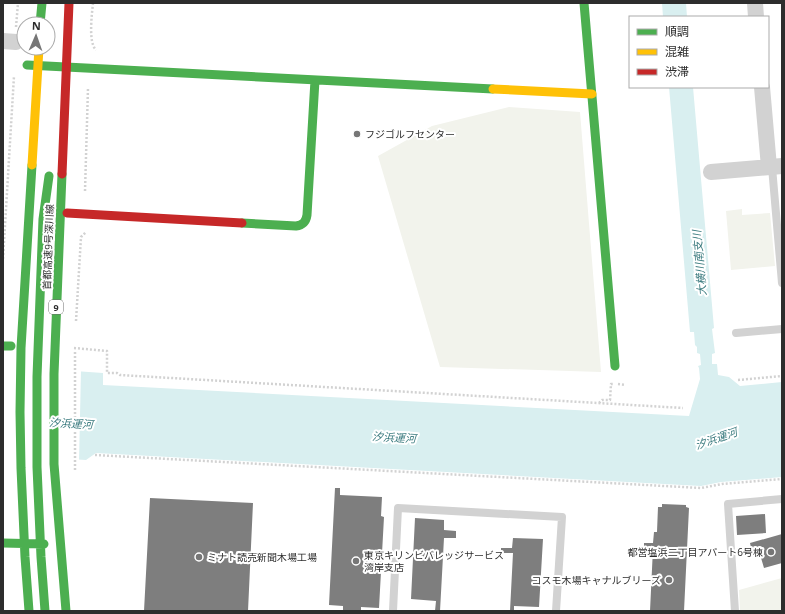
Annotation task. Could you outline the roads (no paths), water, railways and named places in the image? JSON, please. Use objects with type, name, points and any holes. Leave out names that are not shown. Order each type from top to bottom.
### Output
[{"type":"main road","points":[[41,16],[42,3]]},
{"type":"main road","name":"首都高速9号深川線","points":[[66,611],[54,464],[54,382],[69,3]]},
{"type":"main road","points":[[584,3],[615,366]]},
{"type":"main road","name":"首都高速9号深川線","points":[[28,611],[21,468],[20,356],[39,56]]},
{"type":"main road","points":[[27,65],[75,66],[592,94]]},
{"type":"main road","points":[[55,118],[56,111],[75,66]]},
{"type":"main road","points":[[67,213],[296,226],[301,225],[306,220],[307,215],[314,80]]},
{"type":"main road","points":[[45,611],[37,468],[37,377],[43,219],[50,165]]},
{"type":"main road","points":[[3,543],[64,544]]},
{"type":"street","points":[[755,3],[756,16]]},
{"type":"street","points":[[711,172],[774,167],[762,88]]},
{"type":"lane","points":[[774,167],[782,283]]},
{"type":"lane","points":[[736,333],[782,330]]},
{"type":"lane","points":[[735,611],[728,504],[782,499]]},
{"type":"lane","points":[[393,611],[398,508],[562,518],[556,611]]},
{"type":"water","points":[[662,3],[686,3],[687,16],[663,16]]},
{"type":"water","points":[[669,88],[693,88],[714,328],[712,329],[715,353],[712,354],[712,364],[717,364],[718,375],[729,377],[740,386],[782,382],[782,477],[721,482],[701,486],[96,453],[86,460],[3,455],[3,366],[103,373],[103,385],[689,416],[700,379],[698,366],[701,365],[700,354],[697,353],[697,347],[695,345],[694,332],[690,332]]},
{"type":"place","name":"フジゴルフセンター","points":[[357,134]]},
{"type":"place","name":"都営塩浜二丁目アパート6号棟","points":[[771,552]]},
{"type":"place","name":"ミナト読売新聞木場工場","points":[[199,557]]},
{"type":"place","name":"東京キリンビバレッジサービス 湾岸支店","points":[[356,561]]},
{"type":"place","name":"コスモ木場キャナルブリーズ","points":[[669,580]]},
{"type":"water label","name":"大横川南支川","points":[[699,263]]},
{"type":"water label","name":"汐浜運河","points":[[71,423]]},
{"type":"water label","name":"汐浜運河","points":[[394,437]]},
{"type":"water label","name":"汐浜運河","points":[[716,438]]}]
